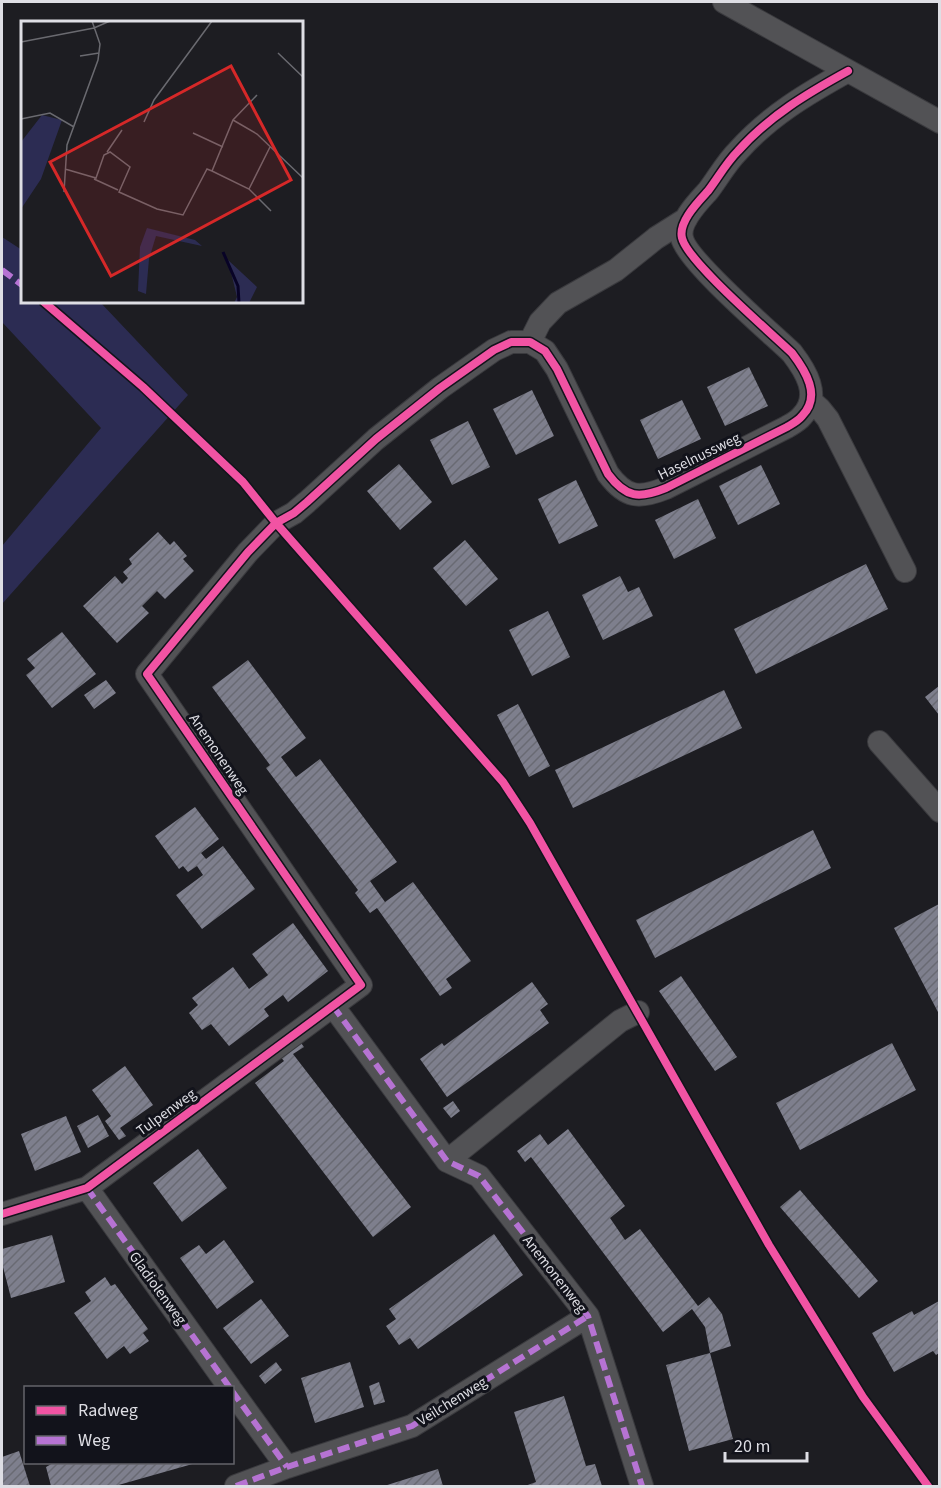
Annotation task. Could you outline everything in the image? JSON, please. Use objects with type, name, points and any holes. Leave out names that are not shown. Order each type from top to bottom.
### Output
[{"type":"street","points":[[724,2],[939,122]]},
{"type":"street","points":[[848,71],[786,108],[752,136],[735,153],[686,219],[681,235],[686,249],[704,269],[792,353],[804,369],[811,385],[811,401],[828,419],[905,571]]},
{"type":"street","points":[[530,342],[540,322],[558,303],[616,270],[656,238],[686,219]]},
{"type":"street","name":"Anemonenweg","points":[[530,342],[512,342],[494,350],[467,369],[376,439],[294,513],[276,523],[248,552],[147,674],[361,985],[333,1006],[447,1161],[479,1176],[588,1316],[642,1486]]},
{"type":"street","name":"Haselnussweg","points":[[530,342],[544,351],[557,369],[609,474],[619,488],[633,495],[648,495],[666,488],[787,427],[803,416],[811,401]]},
{"type":"street","points":[[879,742],[939,811]]},
{"type":"street","name":"Tulpenweg","points":[[2,1214],[87,1188],[333,1006]]},
{"type":"street","points":[[447,1161],[620,1021],[638,1012]]},
{"type":"street","name":"Gladiolenweg","points":[[87,1188],[229,1386]]},
{"type":"street","name":"Veilchenweg","points":[[236,1486],[412,1426],[588,1316]]},
{"type":"street","name":"Gladiolenweg","points":[[234,1393],[287,1467]]},
{"type":"shaded area","points":[[2,237],[21,249],[21,303],[101,303],[188,395],[2,604],[2,546],[101,428],[2,322]]},
{"type":"building","points":[[749,367],[768,406],[725,426],[707,387]]},
{"type":"building","points":[[532,390],[554,436],[516,455],[493,409]]},
{"type":"building","points":[[682,400],[701,439],[658,459],[640,420]]},
{"type":"building","points":[[468,421],[490,467],[452,485],[430,440]]},
{"type":"building","points":[[399,464],[432,502],[400,530],[367,491]]},
{"type":"building","points":[[761,465],[780,504],[738,525],[719,486]]},
{"type":"building","points":[[576,480],[598,526],[559,544],[538,499]]},
{"type":"building","points":[[698,499],[716,538],[674,559],[655,520]]},
{"type":"building","points":[[158,532],[170,545],[174,541],[187,556],[183,559],[194,571],[165,599],[157,591],[142,606],[149,613],[117,643],[83,606],[115,576],[122,584],[128,578],[123,572],[132,564],[129,559]]},
{"type":"building","points":[[465,540],[498,579],[466,606],[433,568]]},
{"type":"building","points":[[866,564],[888,609],[756,674],[734,629]]},
{"type":"building","points":[[620,576],[628,592],[639,587],[653,616],[603,640],[582,595]]},
{"type":"building","points":[[548,611],[570,657],[532,676],[509,630]]},
{"type":"building","points":[[62,632],[96,674],[52,708],[26,675],[35,668],[27,659]]},
{"type":"building","points":[[248,660],[306,738],[281,757],[296,777],[320,759],[397,862],[370,881],[385,902],[413,882],[471,961],[446,979],[452,988],[440,996],[377,908],[370,913],[355,893],[358,890],[266,768],[270,765],[212,687]]},
{"type":"building","points":[[106,680],[116,693],[94,709],[84,695]]},
{"type":"building","points":[[939,686],[939,715],[925,697]]},
{"type":"building","points":[[724,690],[742,728],[573,808],[555,770]]},
{"type":"building","points":[[518,704],[550,766],[529,777],[497,715]]},
{"type":"building","points":[[195,807],[219,839],[201,853],[206,859],[223,846],[255,889],[202,929],[176,895],[203,875],[197,866],[188,872],[183,866],[179,869],[155,836]]},
{"type":"building","points":[[813,830],[831,868],[655,958],[636,920]]},
{"type":"building","points":[[939,904],[939,1014],[894,928]]},
{"type":"building","points":[[293,923],[328,971],[288,1002],[283,995],[264,1009],[269,1016],[229,1046],[211,1024],[202,1030],[189,1013],[198,1005],[192,998],[233,967],[249,989],[268,975],[252,954]]},
{"type":"building","points":[[681,976],[737,1057],[715,1071],[659,991]]},
{"type":"building","points":[[532,982],[548,1004],[540,1010],[549,1023],[447,1097],[420,1059],[442,1043],[444,1046]]},
{"type":"building","points":[[298,1039],[304,1047],[293,1054],[411,1207],[373,1237],[255,1083],[284,1061],[278,1054]]},
{"type":"building","points":[[892,1043],[916,1090],[800,1150],[776,1103]]},
{"type":"building","points":[[125,1066],[153,1105],[120,1128],[126,1136],[119,1140],[105,1121],[111,1116],[92,1090]]},
{"type":"building","points":[[453,1101],[460,1111],[451,1118],[443,1108]]},
{"type":"building","points":[[98,1115],[109,1136],[88,1148],[77,1126]]},
{"type":"building","points":[[66,1116],[81,1152],[35,1171],[21,1134]]},
{"type":"building","points":[[568,1129],[625,1206],[610,1218],[625,1240],[640,1229],[698,1306],[709,1297],[722,1314],[731,1346],[710,1353],[705,1327],[692,1309],[663,1332],[531,1157],[525,1162],[517,1151],[540,1134],[548,1145]]},
{"type":"building","points":[[198,1149],[227,1188],[182,1222],[153,1183]]},
{"type":"building","points":[[800,1190],[878,1281],[859,1298],[780,1207]]},
{"type":"building","points":[[494,1234],[523,1275],[418,1349],[410,1338],[399,1345],[386,1326],[396,1319],[389,1309]]},
{"type":"building","points":[[52,1235],[65,1282],[11,1298],[2,1263],[2,1249]]},
{"type":"building","points":[[224,1240],[254,1282],[217,1309],[180,1258],[199,1245],[206,1254]]},
{"type":"building","points":[[105,1277],[111,1286],[115,1284],[148,1329],[143,1333],[149,1341],[130,1354],[124,1346],[107,1359],[74,1313],[91,1301],[85,1292]]},
{"type":"building","points":[[261,1299],[289,1336],[251,1364],[223,1328]]},
{"type":"building","points":[[939,1301],[939,1353],[936,1355],[933,1351],[894,1372],[872,1333],[912,1311],[914,1315]]},
{"type":"building","points":[[710,1353],[733,1439],[689,1451],[666,1365]]},
{"type":"building","points":[[276,1362],[282,1370],[265,1384],[259,1376]]},
{"type":"building","points":[[350,1362],[364,1407],[315,1423],[301,1378]]},
{"type":"building","points":[[379,1382],[385,1402],[374,1405],[369,1386]]},
{"type":"building","points":[[564,1396],[586,1466],[595,1464],[602,1486],[525,1486],[536,1482],[514,1412]]},
{"type":"building","points":[[19,1451],[30,1486],[2,1486],[2,1457]]},
{"type":"building","points":[[51,1464],[192,1464],[115,1486],[51,1486],[46,1467]]},
{"type":"building","points":[[438,1469],[443,1486],[384,1486]]},
{"type":"marked path","points":[[2,270],[21,284]]},
{"type":"marked path","points":[[333,1006],[447,1161],[479,1176],[588,1316],[642,1486]]},
{"type":"marked path","points":[[87,1188],[229,1386]]},
{"type":"marked path","points":[[236,1486],[412,1426],[588,1316]]},
{"type":"marked path","points":[[234,1394],[287,1467]]},
{"type":"cycle path","points":[[2,1214],[87,1188],[361,985],[147,674],[248,552],[276,523],[294,513],[376,439],[440,388],[494,350],[511,342],[530,342],[545,351],[557,369],[608,474],[621,488],[634,494],[648,494],[666,488],[799,419],[811,400],[809,383],[802,367],[792,353],[698,263],[687,249],[682,232],[690,213],[730,160],[750,138],[790,106],[848,71]]},
{"type":"cycle path","points":[[45,303],[143,387],[243,482],[276,523],[503,782],[530,823],[769,1245],[863,1397],[928,1486]]}]
